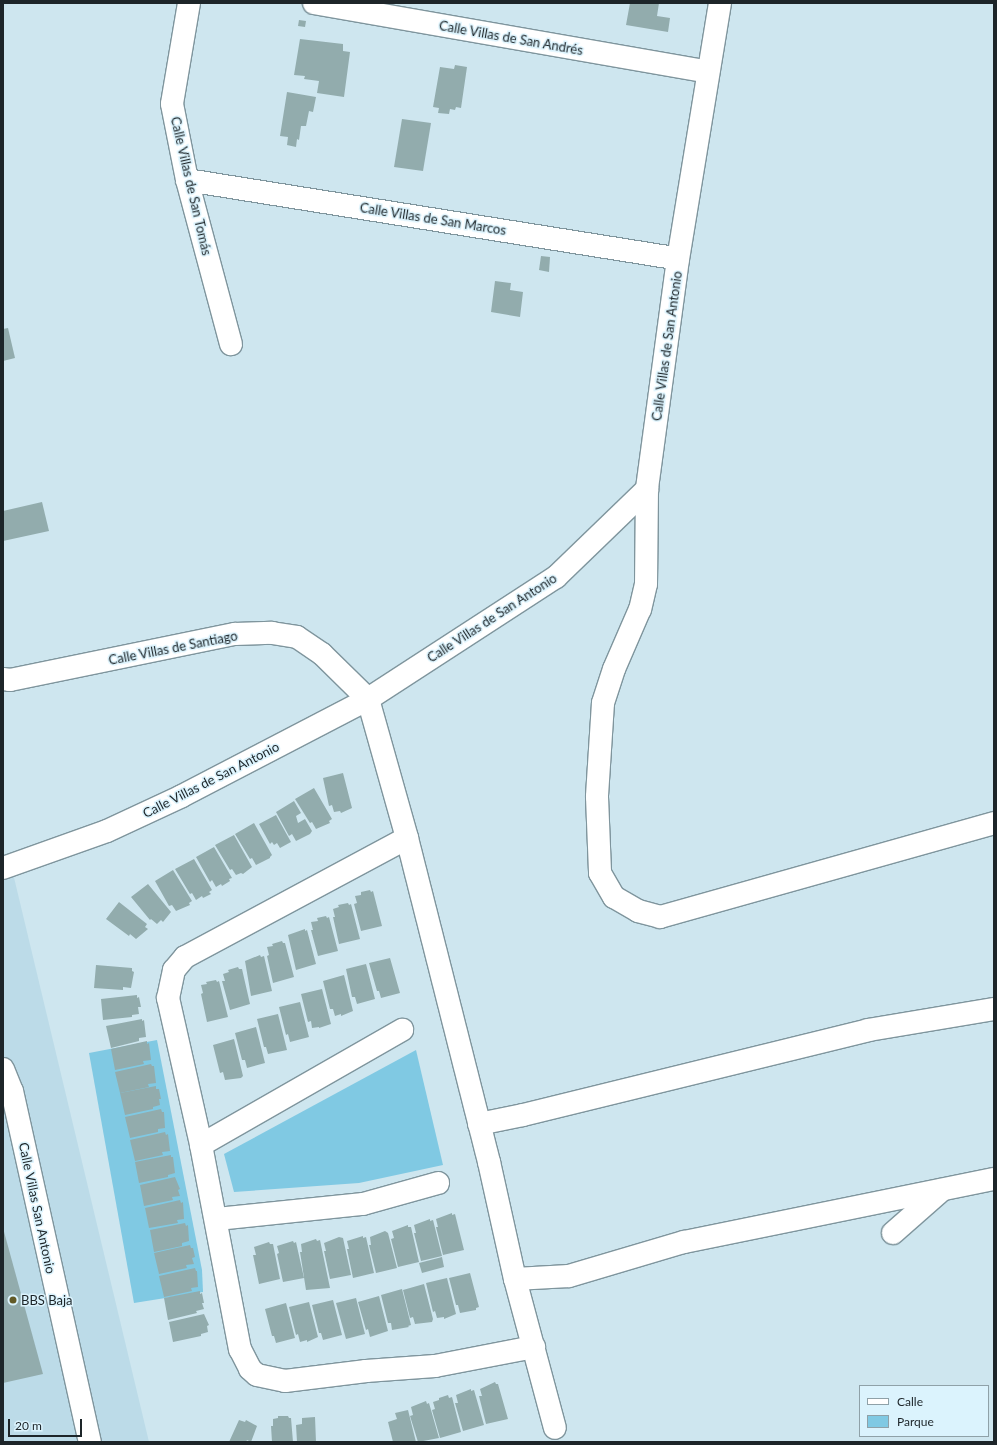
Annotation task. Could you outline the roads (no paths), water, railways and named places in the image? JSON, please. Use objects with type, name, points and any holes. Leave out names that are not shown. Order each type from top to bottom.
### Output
[{"type":"street","name":"Calle Villas de San Tomás","points":[[189,3],[172,104],[187,180],[231,344]]},
{"type":"street","name":"Calle Villas de San Andrés","points":[[314,3],[708,72]]},
{"type":"street","name":"Calle Villas de San Antonio","points":[[3,868],[107,831],[182,796],[368,700],[556,577],[647,489],[678,259],[720,3]]},
{"type":"street","name":"Calle Villas de San Marcos","points":[[187,180],[678,259]]},
{"type":"street","points":[[647,489],[646,584],[640,609],[614,669],[603,703],[597,797],[600,873],[614,897],[638,911],[660,917],[994,823]]},
{"type":"street","name":"Calle Villas de Santiago","points":[[3,679],[10,680],[234,634],[272,633],[297,637],[322,654],[368,700]]},
{"type":"street","points":[[368,700],[407,838],[479,1124],[515,1279],[555,1428]]},
{"type":"street","points":[[407,838],[185,957],[174,970],[168,998],[217,1220],[240,1349],[250,1369],[257,1375],[285,1381],[366,1371],[435,1366],[534,1347]]},
{"type":"street","points":[[479,1124],[523,1115],[868,1030],[994,1009]]},
{"type":"street","points":[[201,1145],[402,1030]]},
{"type":"street","name":"Calle Villas San Antonio","points":[[3,1069],[12,1091],[90,1442]]},
{"type":"street","points":[[515,1279],[569,1276],[684,1242],[994,1179]]},
{"type":"street","points":[[217,1220],[363,1204],[438,1183]]},
{"type":"street","points":[[893,1233],[942,1189]]},
{"type":"place","name":"BBS Baja","points":[[13,1300]]}]
